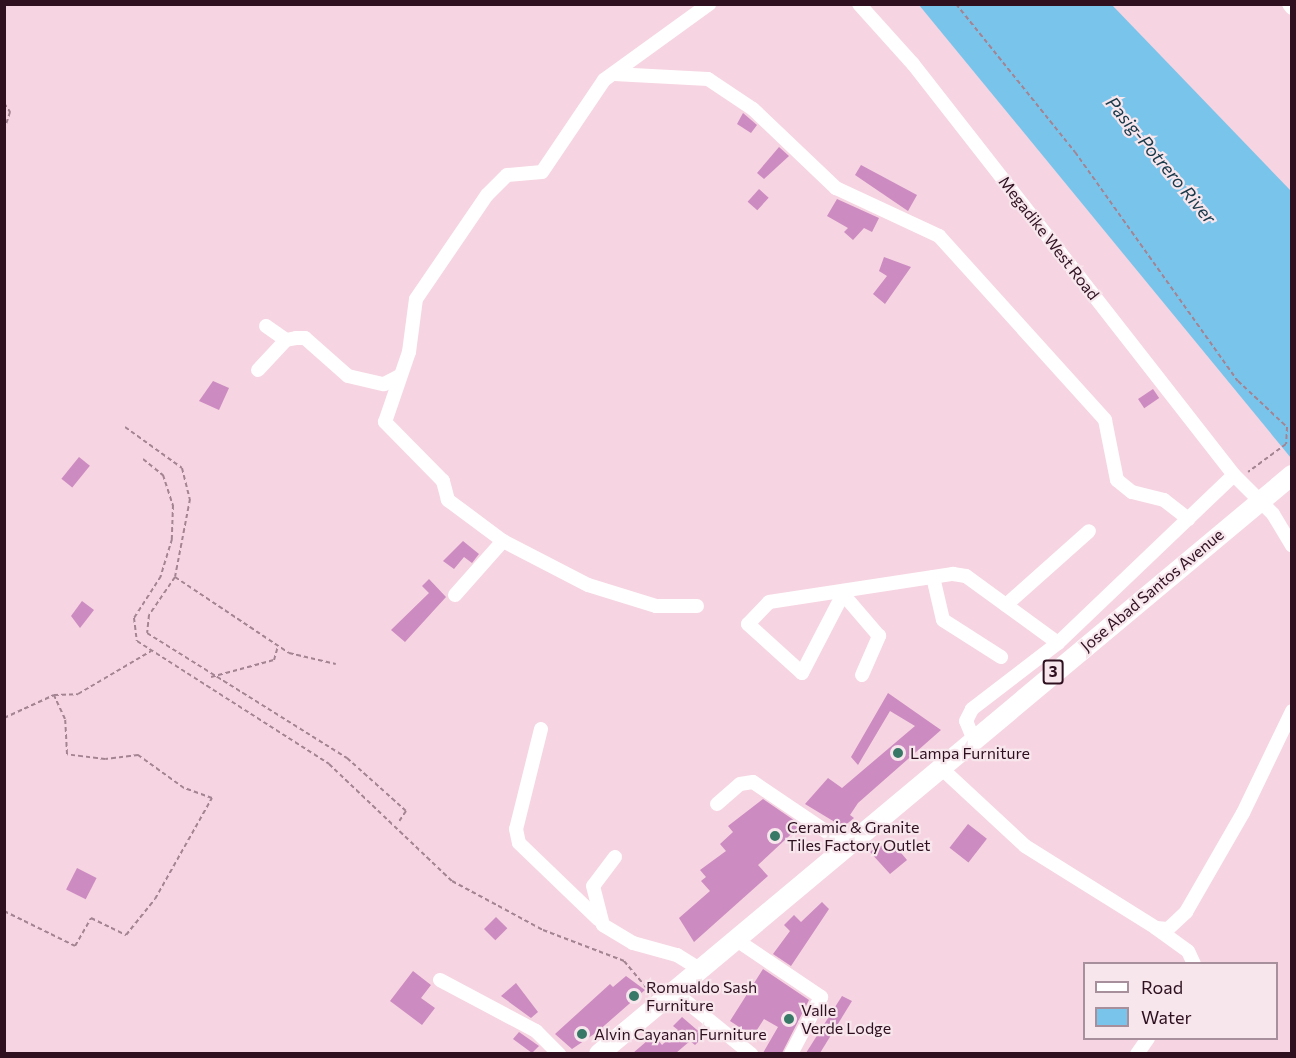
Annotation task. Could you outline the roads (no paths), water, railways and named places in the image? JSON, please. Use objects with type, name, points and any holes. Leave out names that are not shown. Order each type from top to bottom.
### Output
[{"type":"highway","name":"Jose Abad Santos Avenue","points":[[599,1053],[939,766],[1292,475]]},
{"type":"street","points":[[698,606],[656,606],[588,585],[503,541],[448,500],[443,481],[385,422],[409,352],[411,315],[424,283],[499,180],[518,171],[542,172],[612,74],[709,4]]},
{"type":"street","name":"Megadike West Road","points":[[859,4],[913,64],[1236,477],[1273,514],[1292,546]]},
{"type":"street","points":[[612,74],[708,79],[753,110],[836,188],[939,236],[1106,422],[1117,480],[1132,492],[1164,500],[1188,519]]},
{"type":"street","points":[[266,326],[286,340]]},
{"type":"street","points":[[258,370],[286,340],[305,338],[348,376],[384,384],[400,376]]},
{"type":"street","points":[[973,738],[966,721],[972,709],[1058,643],[1188,519],[1236,477]]},
{"type":"street","points":[[1006,605],[1089,531]]},
{"type":"street","points":[[454,595],[503,541]]},
{"type":"street","points":[[843,594],[802,673],[748,624],[769,602],[843,594],[933,577],[966,576],[1058,643]]},
{"type":"street","points":[[933,577],[943,620],[1001,657]]},
{"type":"street","points":[[843,594],[879,636],[862,675]]},
{"type":"street","points":[[1156,928],[1168,928],[1186,912],[1243,813],[1292,711]]},
{"type":"street","points":[[541,729],[516,829],[519,843],[598,919],[633,944],[677,955],[699,969]]},
{"type":"street","points":[[939,766],[1025,846],[1156,928],[1188,951],[1194,962]]},
{"type":"street","points":[[717,804],[740,784],[753,782],[846,845]]},
{"type":"street","points":[[598,919],[593,886],[615,857]]},
{"type":"street","points":[[735,939],[821,997],[791,1053]]},
{"type":"street","points":[[440,980],[536,1031],[559,1053]]},
{"type":"street","points":[[664,996],[752,1053]]},
{"type":"street","points":[[1137,1053],[1147,1040]]},
{"type":"water","name":"Pasig-Potrero River","points":[[919,5],[1112,5],[1291,191],[1291,458]]},
{"type":"place","name":"Lampa Furniture","points":[[898,753]]},
{"type":"place","name":"Ceramic & Granite Tiles Factory Outlet","points":[[775,836]]},
{"type":"place","name":"Romualdo Sash Furniture","points":[[634,996]]},
{"type":"place","name":"Valle Verde Lodge","points":[[789,1019]]},
{"type":"place","name":"Alvin Cayanan Furniture","points":[[582,1034]]}]
